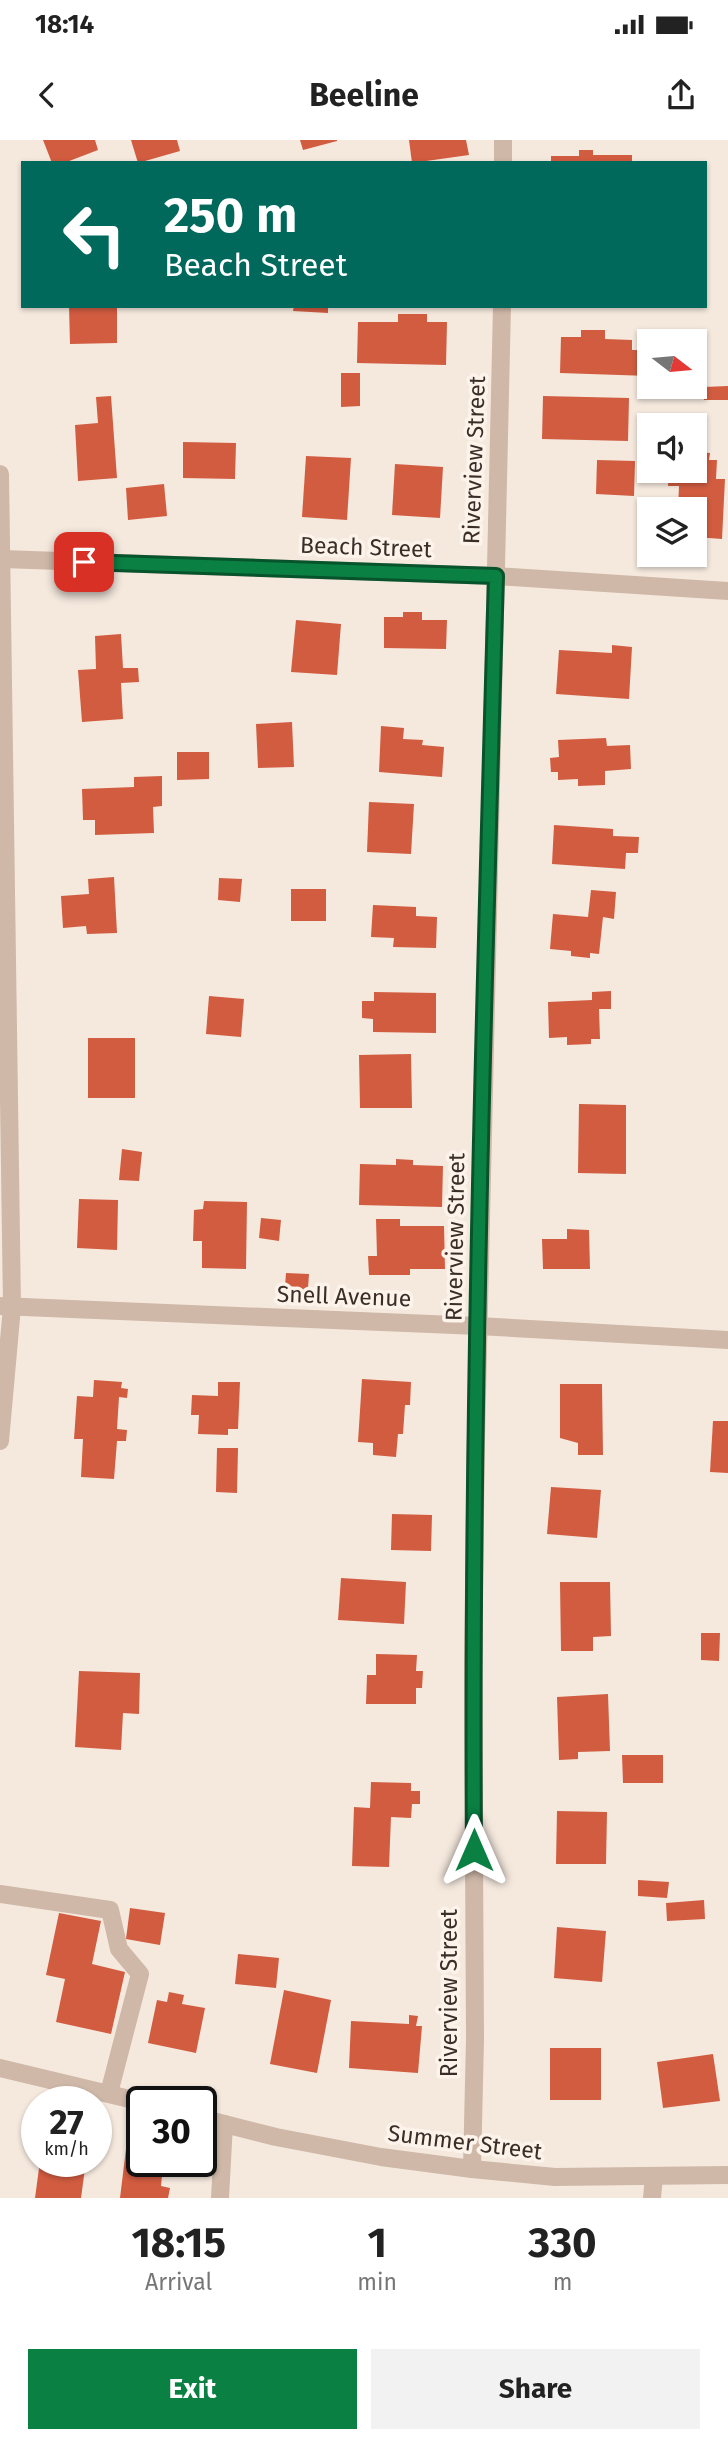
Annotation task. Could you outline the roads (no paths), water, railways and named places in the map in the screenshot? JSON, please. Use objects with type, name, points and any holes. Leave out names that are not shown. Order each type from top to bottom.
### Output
[{"type":"street","points":[[503,140],[503,161]]},
{"type":"street","name":"Riverview Street","points":[[472,2169],[473,1662],[478,1326],[502,308]]},
{"type":"street","points":[[0,474],[6,1307],[0,1441]]},
{"type":"street","name":"Beach Street","points":[[2,559],[496,576],[728,591]]},
{"type":"street","name":"Snell Avenue","points":[[6,1307],[478,1326],[728,1340]]},
{"type":"street","points":[[0,1894],[110,1910],[119,1949],[140,1974],[111,2086]]},
{"type":"street","points":[[0,2068],[78,2086]]},
{"type":"street","name":"Summer Street","points":[[217,2122],[381,2157],[472,2169],[555,2177],[728,2175]]},
{"type":"street","points":[[220,2198],[225,2124]]},
{"type":"street","points":[[652,2198],[654,2176]]}]
